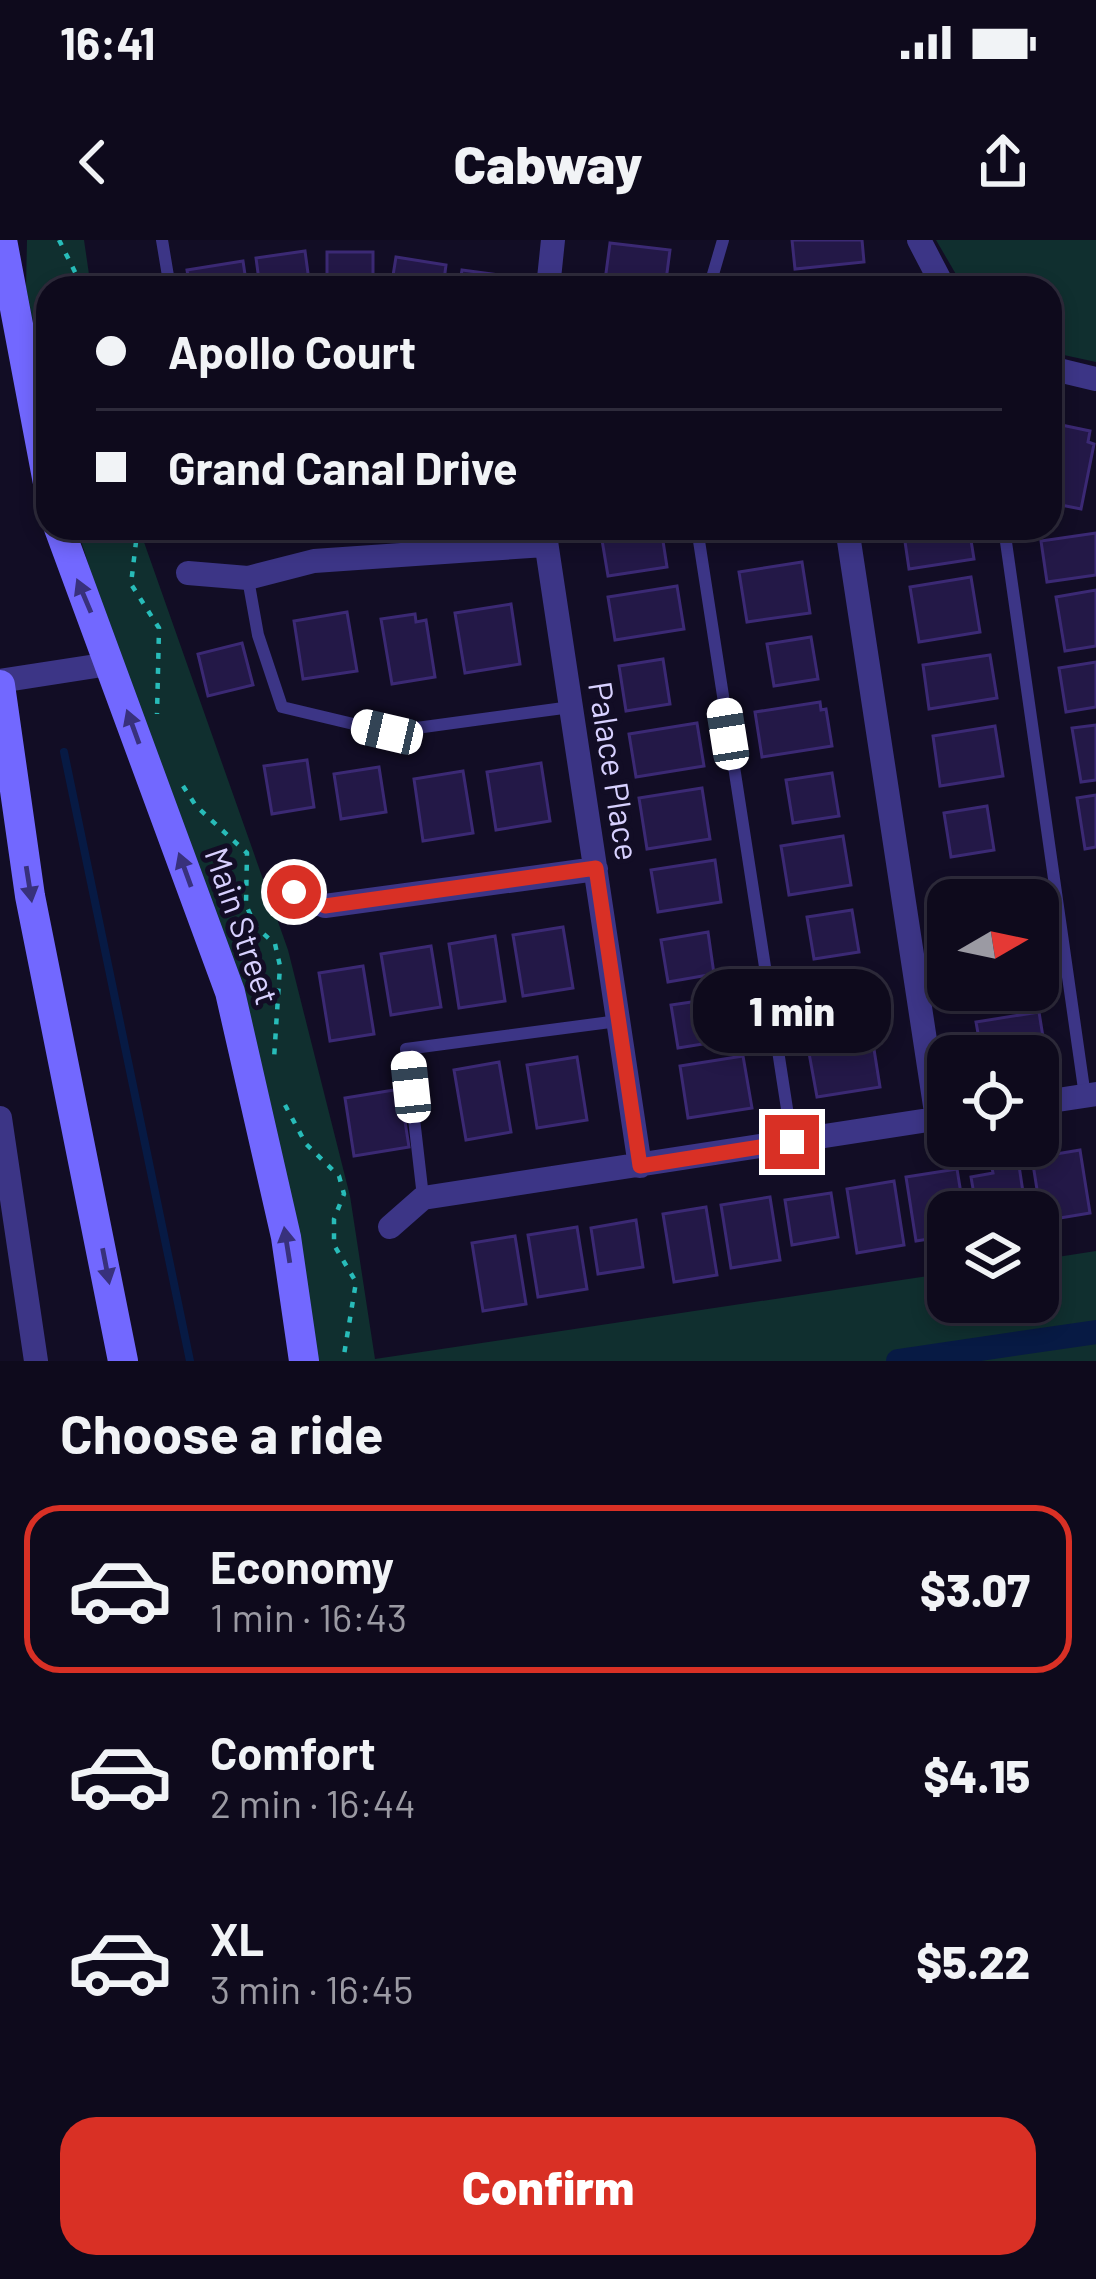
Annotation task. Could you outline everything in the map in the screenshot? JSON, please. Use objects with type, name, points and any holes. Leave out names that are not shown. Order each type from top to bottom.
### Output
[{"type":"main road","points":[[2,240],[36,419]]},
{"type":"main road","name":"Main Street","points":[[64,540],[230,992],[286,1237],[304,1361]]},
{"type":"main road","points":[[0,683],[30,896],[122,1361]]},
{"type":"street","points":[[919,240],[938,276]]},
{"type":"street","points":[[549,276],[550,241]]},
{"type":"street","points":[[1062,371],[1096,379]]},
{"type":"street","points":[[188,573],[248,578],[314,561],[508,540]]},
{"type":"street","name":"Palace Place","points":[[546,540],[640,1166]]},
{"type":"street","points":[[849,540],[929,1035]]},
{"type":"street","points":[[0,683],[110,664]]},
{"type":"street","points":[[294,892],[325,906],[596,868]]},
{"type":"street","points":[[1059,1100],[1090,1095]]},
{"type":"street","points":[[0,1118],[36,1361]]},
{"type":"street","points":[[390,1226],[423,1198],[927,1120]]},
{"type":"lane","points":[[162,240],[168,276]]},
{"type":"lane","points":[[712,276],[723,240]]},
{"type":"lane","points":[[699,540],[792,1142]]},
{"type":"lane","points":[[1006,540],[1090,1095]]},
{"type":"lane","points":[[248,578],[258,635],[282,707],[387,732],[571,706]]},
{"type":"lane","points":[[423,1198],[406,1049],[618,1021]]},
{"type":"path","points":[[59,240],[77,276]]},
{"type":"path","points":[[135,540],[131,584],[158,628],[157,718]]},
{"type":"path","points":[[179,779],[196,806],[247,853],[246,905],[256,927],[275,944],[280,966],[276,1071]]},
{"type":"path","points":[[284,1102],[306,1144],[339,1176],[344,1194],[334,1219],[334,1245],[356,1282],[343,1361]]},
{"type":"green space","points":[[27,240],[84,240],[89,276],[36,276],[36,336],[26,287]]},
{"type":"green space","points":[[936,240],[1096,240],[1096,362],[1062,355],[1062,276],[957,276]]},
{"type":"green space","points":[[81,540],[143,540],[288,950],[350,1196],[375,1359],[927,1276],[927,1323],[1059,1323],[1059,1257],[1096,1251],[1096,1361],[315,1361],[289,1205]]},
{"type":"building","points":[[792,240],[862,240],[864,262],[795,269]]},
{"type":"building","points":[[610,243],[670,250],[667,276],[606,276]]},
{"type":"building","points":[[305,251],[308,276],[258,276],[256,258]]},
{"type":"building","points":[[327,252],[373,252],[373,276],[327,276]]},
{"type":"building","points":[[396,257],[446,265],[445,276],[393,276]]},
{"type":"building","points":[[243,261],[245,276],[188,276],[187,270]]},
{"type":"building","points":[[462,270],[507,276],[461,276]]},
{"type":"building","points":[[1062,425],[1090,431],[1088,442],[1094,444],[1081,509],[1062,505]]},
{"type":"building","points":[[1096,533],[1096,575],[1047,582],[1041,541]]},
{"type":"building","points":[[602,540],[663,540],[667,567],[608,576]]},
{"type":"building","points":[[905,540],[971,540],[974,559],[909,569]]},
{"type":"building","points":[[802,562],[810,613],[747,622],[739,572]]},
{"type":"building","points":[[971,577],[980,632],[919,642],[910,587]]},
{"type":"building","points":[[677,586],[684,629],[615,640],[608,597]]},
{"type":"building","points":[[1096,590],[1096,646],[1065,651],[1056,597]]},
{"type":"building","points":[[511,604],[520,664],[465,673],[455,613]]},
{"type":"building","points":[[347,612],[357,671],[303,679],[294,621]]},
{"type":"building","points":[[415,614],[416,622],[426,620],[435,677],[392,684],[381,619]]},
{"type":"building","points":[[811,637],[818,679],[774,686],[767,644]]},
{"type":"building","points":[[242,643],[253,685],[208,696],[198,654]]},
{"type":"building","points":[[990,655],[997,698],[929,709],[923,665]]},
{"type":"building","points":[[663,659],[670,704],[626,711],[619,666]]},
{"type":"building","points":[[1096,662],[1096,707],[1066,712],[1059,668]]},
{"type":"building","points":[[820,702],[821,710],[826,709],[832,746],[762,757],[755,712]]},
{"type":"building","points":[[697,723],[704,766],[636,777],[629,734]]},
{"type":"building","points":[[1096,725],[1096,780],[1081,782],[1072,728]]},
{"type":"building","points":[[995,726],[1003,776],[940,786],[933,736]]},
{"type":"building","points":[[307,760],[314,807],[272,814],[264,766]]},
{"type":"building","points":[[541,763],[550,821],[496,830],[487,772]]},
{"type":"building","points":[[379,767],[386,812],[341,819],[334,774]]},
{"type":"building","points":[[463,771],[473,833],[423,841],[414,779]]},
{"type":"building","points":[[832,773],[839,816],[793,823],[786,780]]},
{"type":"building","points":[[702,788],[710,839],[647,849],[639,798]]},
{"type":"building","points":[[1096,795],[1096,847],[1085,849],[1077,798]]},
{"type":"building","points":[[987,806],[994,850],[951,857],[944,813]]},
{"type":"building","points":[[843,836],[851,885],[789,895],[781,846]]},
{"type":"building","points":[[715,860],[721,902],[658,912],[651,870]]},
{"type":"building","points":[[852,910],[859,952],[814,959],[807,917]]},
{"type":"building","points":[[563,927],[573,988],[523,996],[513,935]]},
{"type":"building","points":[[708,932],[714,974],[668,982],[661,940]]},
{"type":"building","points":[[495,936],[505,1001],[459,1008],[449,944]]},
{"type":"building","points":[[431,946],[441,1007],[391,1015],[381,954]]},
{"type":"building","points":[[363,966],[374,1034],[330,1041],[319,973]]},
{"type":"building","points":[[864,976],[871,1019],[804,1029],[797,986]]},
{"type":"building","points":[[739,995],[746,1037],[678,1048],[671,1005]]},
{"type":"building","points":[[1039,1012],[1043,1035],[978,1035],[976,1022]]},
{"type":"building","points":[[873,1043],[880,1087],[817,1097],[809,1053]]},
{"type":"building","points":[[743,1056],[752,1108],[688,1118],[680,1066]]},
{"type":"building","points":[[577,1057],[587,1120],[537,1128],[527,1065]]},
{"type":"building","points":[[499,1062],[511,1132],[466,1140],[454,1070]]},
{"type":"building","points":[[400,1089],[409,1147],[354,1156],[345,1098]]},
{"type":"building","points":[[1080,1150],[1090,1213],[1059,1218],[1059,1191],[1037,1191],[1033,1167],[1059,1167],[1059,1154]]},
{"type":"building","points":[[992,1167],[1019,1167],[1023,1191],[973,1191],[971,1177],[993,1173]]},
{"type":"building","points":[[957,1169],[961,1191],[927,1191],[927,1239],[916,1241],[906,1177]]},
{"type":"building","points":[[894,1181],[904,1245],[857,1253],[847,1189]]},
{"type":"building","points":[[831,1193],[838,1237],[792,1245],[785,1200]]},
{"type":"building","points":[[770,1197],[780,1260],[731,1268],[721,1205]]},
{"type":"building","points":[[706,1207],[717,1275],[674,1282],[663,1214]]},
{"type":"building","points":[[636,1220],[643,1267],[598,1274],[591,1228]]},
{"type":"building","points":[[577,1227],[587,1289],[538,1297],[528,1235]]},
{"type":"building","points":[[515,1236],[526,1304],[483,1311],[472,1243]]},
{"type":"waterway","points":[[64,752],[190,1361]]},
{"type":"waterway","points":[[898,1361],[1096,1332]]},
{"type":"route","points":[[294,892],[325,906],[596,868],[640,1166],[792,1142]]}]
